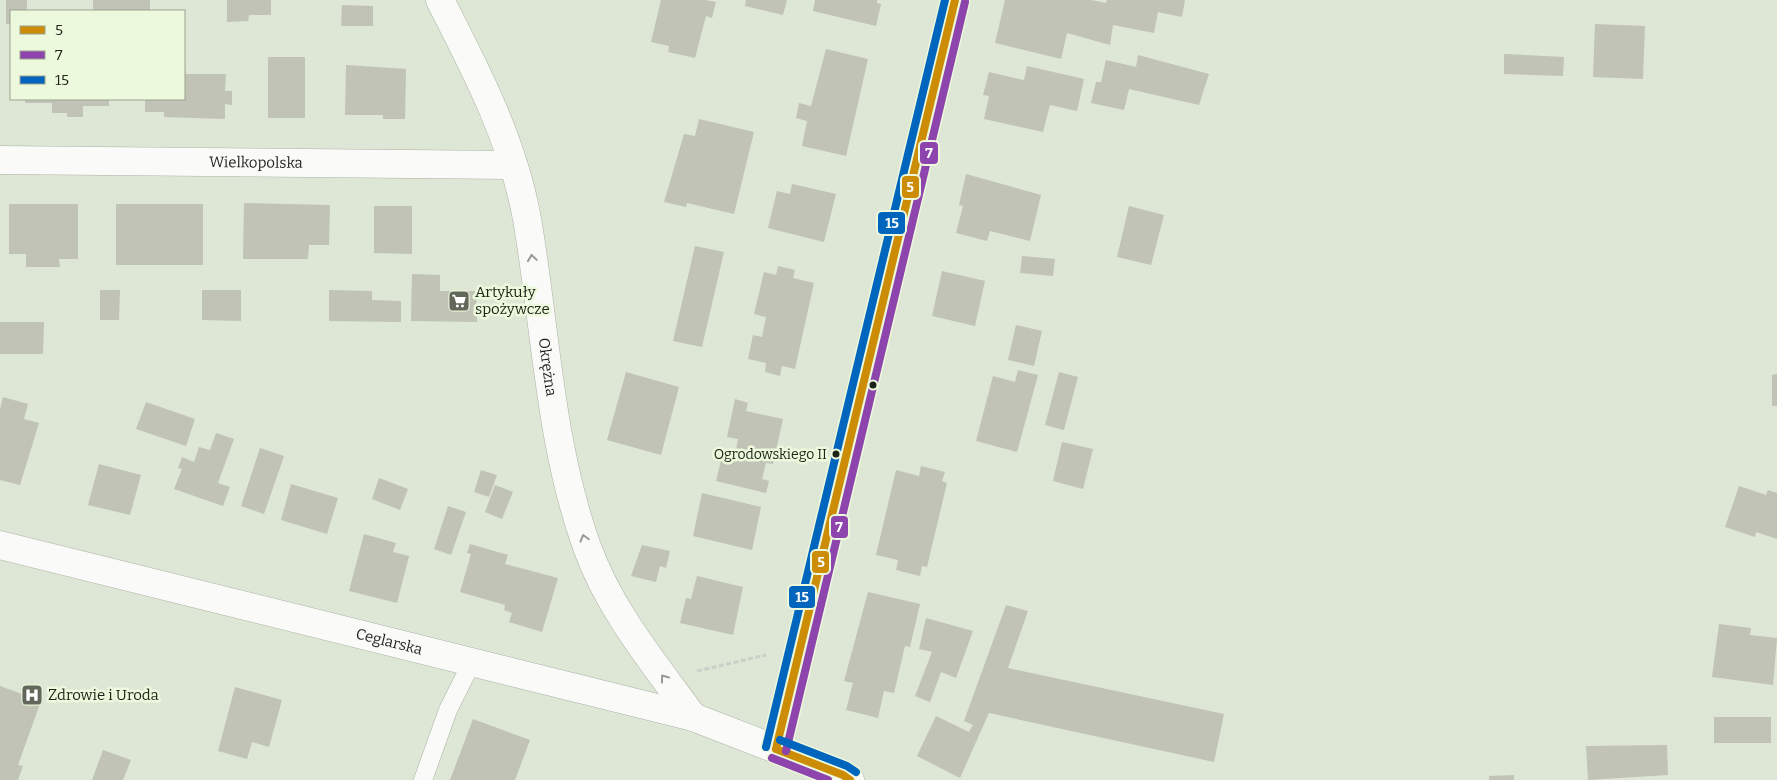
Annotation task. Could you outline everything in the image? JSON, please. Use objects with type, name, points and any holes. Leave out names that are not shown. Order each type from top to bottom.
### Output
[{"type":"street","name":"Okrężna","points":[[440,0],[484,86],[513,165],[526,218],[552,410],[562,461],[587,547],[616,610],[693,717]]},
{"type":"street","points":[[776,749],[955,0]]},
{"type":"street","name":"Wielkopolska","points":[[0,160],[513,165]]},
{"type":"street","name":"Ceglarska","points":[[0,545],[693,717],[842,775],[850,780]]},
{"type":"street","name":"Ceglarska","points":[[776,749],[809,780]]},
{"type":"lane","points":[[423,780],[448,710],[472,662]]},
{"type":"path","points":[[689,672],[774,654]]},
{"type":"building","points":[[6,0],[27,0],[27,10],[10,10],[10,24],[6,24]]},
{"type":"building","points":[[93,0],[150,0],[150,10],[93,10]]},
{"type":"building","points":[[227,0],[271,0],[271,15],[249,15],[248,21],[227,22]]},
{"type":"building","points":[[661,0],[706,0],[716,2],[712,18],[706,16],[695,58],[668,52],[669,46],[651,42]]},
{"type":"building","points":[[746,0],[787,0],[783,15],[745,6]]},
{"type":"building","points":[[815,0],[877,0],[877,3],[881,4],[876,26],[813,11]]},
{"type":"building","points":[[1005,0],[1091,0],[1106,3],[1107,0],[1185,0],[1182,17],[1158,12],[1154,33],[1113,25],[1110,45],[1067,33],[1061,59],[995,43]]},
{"type":"building","points":[[342,5],[373,6],[373,26],[341,26]]},
{"type":"building","points":[[1595,24],[1645,26],[1643,79],[1593,77]]},
{"type":"building","points":[[826,49],[868,59],[846,156],[802,146],[807,121],[796,118],[799,103],[811,106]]},
{"type":"building","points":[[1504,54],[1564,57],[1563,76],[1504,74]]},
{"type":"building","points":[[1138,55],[1209,74],[1199,105],[1129,89],[1124,110],[1091,103],[1096,82],[1101,82],[1106,60],[1136,67]]},
{"type":"building","points":[[268,57],[305,57],[305,118],[268,118]]},
{"type":"building","points":[[346,65],[406,69],[405,119],[383,119],[383,115],[345,115]]},
{"type":"building","points":[[1027,66],[1084,79],[1077,111],[1050,105],[1043,132],[984,119],[989,96],[983,95],[989,72],[1024,80]]},
{"type":"building","points":[[185,71],[186,74],[226,74],[225,91],[232,91],[232,105],[225,104],[225,119],[164,117],[164,112],[145,112],[145,100],[185,100]]},
{"type":"building","points":[[25,100],[109,100],[109,106],[83,106],[83,117],[67,117],[67,113],[52,113],[52,103],[25,103]]},
{"type":"building","points":[[699,119],[754,132],[734,214],[687,203],[686,207],[664,202],[684,134],[695,136]]},
{"type":"building","points":[[966,174],[1041,195],[1030,241],[990,231],[987,241],[956,233],[963,206],[959,205]]},
{"type":"building","points":[[792,184],[836,194],[824,242],[768,228],[777,191],[790,194]]},
{"type":"building","points":[[244,203],[330,205],[329,245],[309,245],[308,259],[243,259]]},
{"type":"building","points":[[9,204],[78,204],[78,259],[59,259],[60,267],[26,267],[26,254],[9,254]]},
{"type":"building","points":[[116,204],[203,204],[203,265],[116,265]]},
{"type":"building","points":[[374,206],[412,206],[412,254],[374,253]]},
{"type":"building","points":[[1129,206],[1164,215],[1151,265],[1117,257]]},
{"type":"building","points":[[695,246],[724,252],[702,347],[673,341]]},
{"type":"building","points":[[1022,256],[1055,259],[1053,276],[1020,273]]},
{"type":"building","points":[[778,266],[795,270],[793,278],[814,283],[795,369],[782,366],[780,376],[765,372],[766,363],[748,359],[753,335],[762,337],[766,317],[754,314],[764,272],[776,275]]},
{"type":"building","points":[[942,271],[985,281],[975,326],[932,316]]},
{"type":"building","points":[[412,274],[440,275],[440,291],[476,291],[477,322],[411,321]]},
{"type":"building","points":[[100,290],[120,290],[119,320],[100,320]]},
{"type":"building","points":[[202,290],[241,290],[241,321],[202,320]]},
{"type":"building","points":[[329,290],[372,291],[372,300],[401,301],[401,322],[329,321]]},
{"type":"building","points":[[0,322],[44,322],[43,354],[0,354]]},
{"type":"building","points":[[1016,325],[1042,331],[1034,366],[1008,360]]},
{"type":"building","points":[[1018,370],[1038,375],[1017,452],[976,441],[993,376],[1015,382]]},
{"type":"building","points":[[626,372],[679,387],[661,455],[607,440]]},
{"type":"building","points":[[1059,372],[1078,377],[1064,430],[1045,425]]},
{"type":"building","points":[[1777,374],[1777,406],[1772,406],[1772,375]]},
{"type":"building","points":[[3,397],[28,404],[24,419],[39,423],[20,485],[0,480],[0,409]]},
{"type":"building","points":[[735,399],[748,403],[746,411],[783,419],[773,464],[766,463],[762,479],[769,481],[766,493],[716,481],[723,452],[735,455],[738,439],[727,437]]},
{"type":"building","points":[[146,402],[195,419],[186,446],[136,429]]},
{"type":"building","points":[[216,433],[234,439],[218,483],[230,487],[223,506],[174,489],[182,469],[178,468],[182,457],[194,462],[199,447],[210,450]]},
{"type":"building","points":[[1062,442],[1093,449],[1083,489],[1053,481]]},
{"type":"building","points":[[260,448],[284,456],[264,514],[241,506]]},
{"type":"building","points":[[99,464],[141,475],[130,515],[88,505]]},
{"type":"building","points":[[921,466],[945,472],[942,481],[947,483],[927,567],[922,566],[920,576],[896,570],[898,560],[876,555],[896,470],[919,476]]},
{"type":"building","points":[[481,470],[497,475],[489,497],[474,492]]},
{"type":"building","points":[[379,478],[408,489],[400,510],[372,499]]},
{"type":"building","points":[[291,484],[338,498],[327,534],[281,520]]},
{"type":"building","points":[[495,485],[513,492],[502,519],[485,512]]},
{"type":"building","points":[[1739,486],[1766,495],[1768,490],[1777,493],[1777,539],[1756,532],[1755,537],[1725,527]]},
{"type":"building","points":[[702,493],[761,507],[752,550],[693,536]]},
{"type":"building","points":[[448,506],[466,512],[451,555],[434,549]]},
{"type":"building","points":[[364,534],[396,543],[393,552],[409,556],[397,603],[349,591]]},
{"type":"building","points":[[470,544],[508,555],[505,564],[558,578],[542,632],[509,622],[512,613],[504,610],[505,605],[460,592],[471,554],[467,553]]},
{"type":"building","points":[[642,545],[670,551],[666,568],[660,566],[656,582],[631,576]]},
{"type":"building","points":[[697,576],[743,587],[733,635],[680,623],[686,598],[691,599]]},
{"type":"building","points":[[868,592],[920,604],[910,647],[905,646],[894,693],[884,691],[878,718],[846,710],[853,683],[844,681]]},
{"type":"building","points":[[1006,605],[1028,611],[1008,668],[1224,714],[1214,762],[989,713],[960,778],[917,756],[936,716],[969,732],[973,725],[964,721]]},
{"type":"building","points":[[926,618],[973,631],[956,678],[941,672],[930,702],[915,696],[932,652],[919,649]]},
{"type":"building","points":[[1719,624],[1751,628],[1750,635],[1777,638],[1773,685],[1712,677]]},
{"type":"building","points":[[0,686],[41,701],[18,765],[23,766],[18,780],[0,780]]},
{"type":"building","points":[[235,687],[282,700],[269,747],[252,742],[247,759],[218,751]]},
{"type":"building","points":[[1714,717],[1771,717],[1771,743],[1714,743]]},
{"type":"building","points":[[473,719],[530,740],[515,780],[450,780]]},
{"type":"building","points":[[1667,745],[1668,775],[1588,780],[1586,746]]},
{"type":"building","points":[[103,750],[131,760],[123,780],[92,780]]},
{"type":"building","points":[[1514,775],[1514,780],[1489,780],[1489,776]]},
{"type":"transit line","name":"15","points":[[766,747],[945,0]]},
{"type":"transit line","name":"5","points":[[776,749],[955,0]]},
{"type":"transit line","name":"7","points":[[786,751],[965,2]]},
{"type":"transit line","name":"15","points":[[780,740],[847,766],[856,772]]},
{"type":"transit line","name":"5","points":[[776,749],[843,775],[850,780]]},
{"type":"transit line","name":"7","points":[[772,758],[828,780]]},
{"type":"place","name":"Artykuły spożywcze","points":[[459,301]]},
{"type":"place","name":"Ogrodowskiego II","points":[[836,454]]},
{"type":"place","name":"Zdrowie i Uroda","points":[[32,695]]}]
